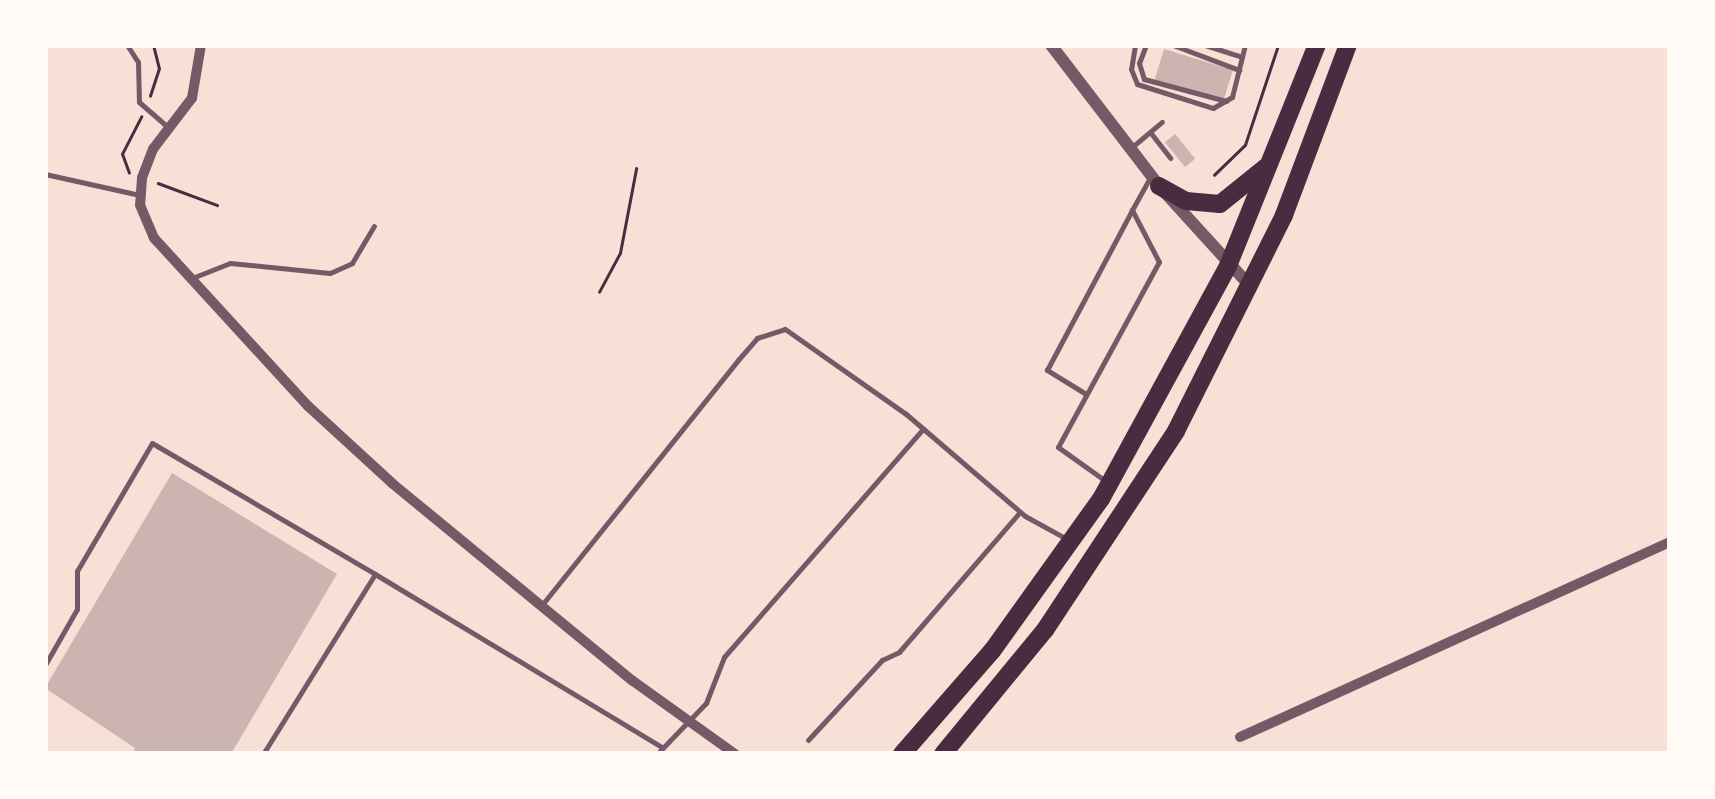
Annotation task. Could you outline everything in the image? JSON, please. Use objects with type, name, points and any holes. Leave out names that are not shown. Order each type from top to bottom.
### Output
[{"type":"highway","points":[[902,754],[992,651],[1110,484],[1228,266],[1276,156],[1317,45]]},
{"type":"highway","points":[[943,754],[1046,630],[1109,539],[1251,287],[1348,45]]},
{"type":"highway","points":[[1155,181],[1186,201],[1220,204],[1241,194],[1276,156]]},
{"type":"street","points":[[201,45],[192,98],[146,162],[140,196],[154,238],[308,406],[541,606],[736,754]]},
{"type":"street","points":[[1051,45],[1155,181],[1251,287]]},
{"type":"street","points":[[1240,737],[1670,542]]},
{"type":"lane","points":[[127,45],[138,62],[139,102],[172,130]]},
{"type":"lane","points":[[1135,45],[1131,69],[1142,87],[1210,108],[1232,97],[1245,45]]},
{"type":"lane","points":[[1146,45],[1139,66],[1144,79],[1211,100],[1232,97]]},
{"type":"lane","points":[[1173,45],[1230,62],[1239,72]]},
{"type":"lane","points":[[1205,45],[1241,57]]},
{"type":"lane","points":[[1130,148],[1162,122]]},
{"type":"lane","points":[[1150,132],[1170,158]]},
{"type":"lane","points":[[45,174],[140,196]]},
{"type":"lane","points":[[1086,394],[1047,370],[1132,210],[1155,181]]},
{"type":"lane","points":[[1110,484],[1058,446],[1159,262],[1132,210]]},
{"type":"lane","points":[[190,280],[230,263],[330,273],[352,264],[374,226]]},
{"type":"lane","points":[[541,606],[757,338],[785,329],[811,342],[1020,512],[1072,541]]},
{"type":"lane","points":[[657,754],[692,722],[715,688],[724,657],[922,429]]},
{"type":"lane","points":[[45,665],[77,609],[76,571],[152,443],[662,747]]},
{"type":"lane","points":[[808,740],[882,660],[899,652],[1020,512]]},
{"type":"lane","points":[[263,754],[375,574]]},
{"type":"path","points":[[1214,175],[1245,145],[1278,45]]},
{"type":"path","points":[[599,292],[620,253],[636,169]]},
{"type":"path","points":[[152,181],[217,205]]},
{"type":"building","points":[[1164,49],[1233,70],[1223,102],[1154,81]]},
{"type":"building","points":[[1175,134],[1195,159],[1185,167],[1165,142]]},
{"type":"building","points":[[172,473],[337,574],[231,754],[132,754],[135,748],[45,688]]}]
